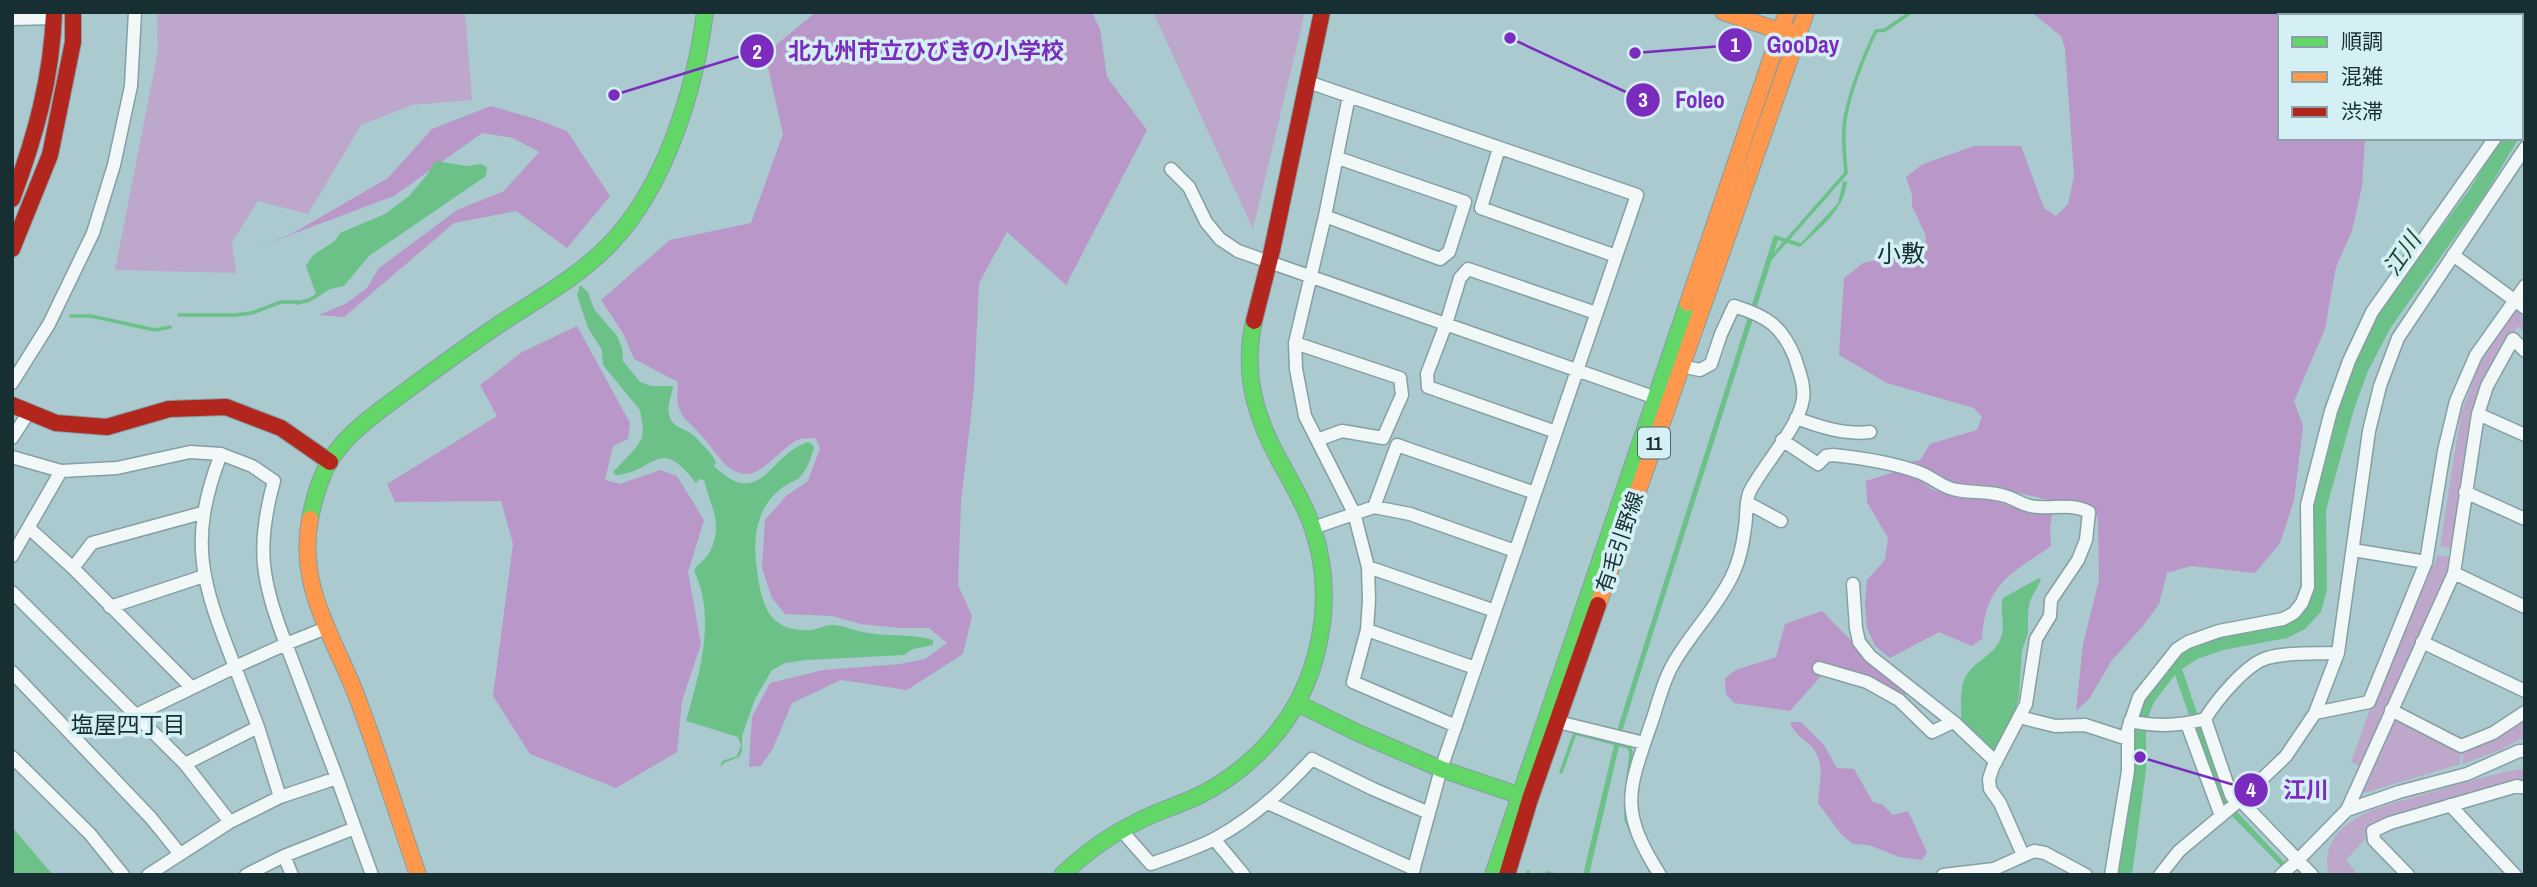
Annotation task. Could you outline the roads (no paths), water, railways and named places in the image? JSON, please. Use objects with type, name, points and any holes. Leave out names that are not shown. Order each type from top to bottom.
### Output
[{"type":"street","points":[[12,249],[50,155],[73,42],[73,12]]},
{"type":"street","points":[[12,383],[49,324],[93,233],[114,165],[131,86],[135,12]]},
{"type":"street","points":[[418,875],[355,694],[326,628],[307,566],[306,536],[319,484],[330,462],[349,439],[381,409],[446,360],[562,284],[617,237],[643,200],[660,167],[681,114],[698,60],[705,12]]},
{"type":"street","points":[[1062,875],[1077,859],[1121,830],[1215,787],[1246,765],[1276,734],[1297,703],[1320,639],[1325,600],[1322,566],[1313,528],[1302,502],[1264,436],[1250,380],[1249,354],[1254,320],[1270,262],[1322,12]]},
{"type":"street","points":[[1723,12],[1780,31],[1798,33]]},
{"type":"street","points":[[1787,12],[1798,33]]},
{"type":"street","name":"有毛引野線","points":[[1493,875],[1558,722],[1787,12]]},
{"type":"street","name":"有毛引野線","points":[[1507,875],[1524,797],[1656,398],[1674,365],[1806,12]]},
{"type":"street","points":[[12,19],[54,15],[54,39],[32,150],[14,188]]},
{"type":"street","points":[[1268,803],[1413,872],[1441,768],[1637,195],[1308,82]]},
{"type":"street","points":[[1349,96],[1312,277],[1295,343],[1299,394],[1305,416],[1354,513],[1368,567],[1367,630],[1353,682],[1455,726]]},
{"type":"street","points":[[2111,875],[2128,771],[2130,721],[2138,697],[2177,649],[2188,642],[2219,631],[2283,619],[2294,613],[2302,603],[2308,587],[2307,505],[2331,411],[2349,361],[2372,312],[2493,140]]},
{"type":"street","points":[[1499,148],[1481,208],[1616,256]]},
{"type":"street","points":[[2160,875],[2179,851],[2286,756],[2315,713],[2338,653],[2369,432],[2380,386],[2398,338],[2525,148]]},
{"type":"street","points":[[1325,216],[1440,259],[1450,252],[1465,202],[1338,158]]},
{"type":"street","points":[[1171,170],[1189,187],[1206,222],[1220,239],[1238,251],[1656,398]]},
{"type":"street","points":[[2453,255],[2525,308]]},
{"type":"street","points":[[1556,432],[1428,387],[1427,374],[1460,278],[1468,269],[1596,313]]},
{"type":"street","points":[[2315,713],[2369,702],[2426,562],[2444,452],[2456,401],[2476,355],[2525,286]]},
{"type":"street","points":[[1660,875],[1646,852],[1631,817],[1632,780],[1671,667],[1732,577],[1745,529],[1749,494],[1796,418],[1803,399],[1802,380],[1791,348],[1777,327],[1761,315],[1734,306],[1711,364],[1700,370],[1674,365]]},
{"type":"street","points":[[2281,875],[2347,810],[2454,573],[2478,414],[2487,386],[2513,339],[2525,351]]},
{"type":"street","points":[[1295,343],[1401,378],[1402,395],[1383,438],[1342,431],[1317,440]]},
{"type":"street","points":[[12,405],[55,423],[107,427],[169,409],[226,407],[281,428],[330,462]]},
{"type":"street","points":[[12,438],[29,412]]},
{"type":"street","points":[[2478,414],[2525,435]]},
{"type":"street","points":[[1796,418],[1823,428],[1870,432]]},
{"type":"street","points":[[1782,440],[1818,464],[1826,456],[1833,455],[1888,463],[1921,472],[1939,485],[1957,490],[1983,491],[2031,506],[2055,505],[2082,508],[2089,512],[2086,540],[2078,559],[2051,600],[2050,616],[2036,639],[2026,704],[1989,779],[1990,789],[2000,803],[2023,855]]},
{"type":"street","points":[[1374,507],[1397,445],[1535,493]]},
{"type":"street","points":[[12,457],[61,471],[117,468],[190,452],[221,454],[252,466],[274,481],[263,525],[263,564],[267,590],[312,706],[372,875]]},
{"type":"street","points":[[221,454],[209,484],[202,513],[204,576],[212,607],[258,727],[280,797]]},
{"type":"street","points":[[12,556],[30,529],[61,471]]},
{"type":"street","points":[[2465,492],[2525,519]]},
{"type":"street","points":[[1748,503],[1781,521]]},
{"type":"street","points":[[1313,528],[1374,507],[1410,514],[1515,551]]},
{"type":"street","points":[[74,568],[92,543],[202,513]]},
{"type":"street","points":[[30,529],[74,568],[192,688]]},
{"type":"street","points":[[2353,550],[2426,562]]},
{"type":"street","points":[[1368,567],[1494,611]]},
{"type":"street","points":[[2454,573],[2525,607]]},
{"type":"street","points":[[110,607],[204,576]]},
{"type":"street","points":[[1853,584],[1859,642],[1870,656],[1954,723],[1996,762]]},
{"type":"street","points":[[12,592],[185,764],[230,822]]},
{"type":"street","points":[[136,715],[235,667],[326,628]]},
{"type":"street","points":[[1367,630],[1475,668]]},
{"type":"street","points":[[2422,642],[2525,691]]},
{"type":"street","points":[[2130,721],[2148,725],[2187,724],[2205,719],[2253,664],[2267,658],[2338,653]]},
{"type":"street","points":[[1819,668],[1867,682],[1899,699],[1932,732],[1954,723]]},
{"type":"street","points":[[12,672],[151,818],[180,854]]},
{"type":"street","points":[[1297,703],[1358,733],[1441,768],[1524,797]]},
{"type":"street","points":[[2390,710],[2460,746],[2493,733],[2525,712]]},
{"type":"street","points":[[2019,717],[2055,726],[2085,725],[2128,739]]},
{"type":"street","points":[[2205,719],[2231,795],[2312,875]]},
{"type":"street","points":[[1558,722],[1644,743]]},
{"type":"street","points":[[1923,740],[1936,739],[1954,723]]},
{"type":"street","points":[[2187,724],[2223,814]]},
{"type":"street","points":[[185,764],[258,727]]},
{"type":"street","points":[[2347,810],[2399,792],[2467,774],[2519,751],[2525,751]]},
{"type":"street","points":[[12,757],[90,834],[123,875]]},
{"type":"street","points":[[1151,864],[1214,839],[1268,803],[1312,759],[1429,813]]},
{"type":"street","points":[[148,875],[230,822],[280,797],[337,778]]},
{"type":"street","points":[[2408,875],[2374,840],[2373,831],[2390,823],[2517,786],[2525,788]]},
{"type":"street","points":[[2450,805],[2515,875]]},
{"type":"street","points":[[246,875],[284,856],[355,828]]},
{"type":"street","points":[[1121,830],[1160,875]]},
{"type":"street","points":[[1214,839],[1244,875]]},
{"type":"street","points":[[1943,875],[1994,869],[2034,852],[2045,853],[2083,874]]},
{"type":"street","points":[[284,856],[292,875]]},
{"type":"waterway","points":[[1771,258],[1846,173],[1845,118],[1866,53],[1876,31],[1885,30],[1911,12]]},
{"type":"waterway","points":[[179,315],[235,315],[252,313],[281,302],[298,302]]},
{"type":"waterway","points":[[71,316],[91,316],[155,330],[170,327]]},
{"type":"waterway","points":[[1561,772],[1575,733],[1629,747],[1631,752],[1626,798]]},
{"type":"waterway","points":[[1626,806],[1626,819],[1631,832]]},
{"type":"waterway","points":[[1647,864],[1652,875]]},
{"type":"waterway","points":[[1547,873],[1556,875]]},
{"type":"place","name":"Foleo","points":[[1510,38]]},
{"type":"place","name":"GooDay","points":[[1635,53]]},
{"type":"place","name":"北九州市立ひびきの小学校","points":[[614,95]]},
{"type":"place","name":"江川","points":[[2140,757]]},
{"type":"district","name":"小敷","points":[[1901,254]]},
{"type":"district","name":"塩屋四丁目","points":[[128,725]]}]
